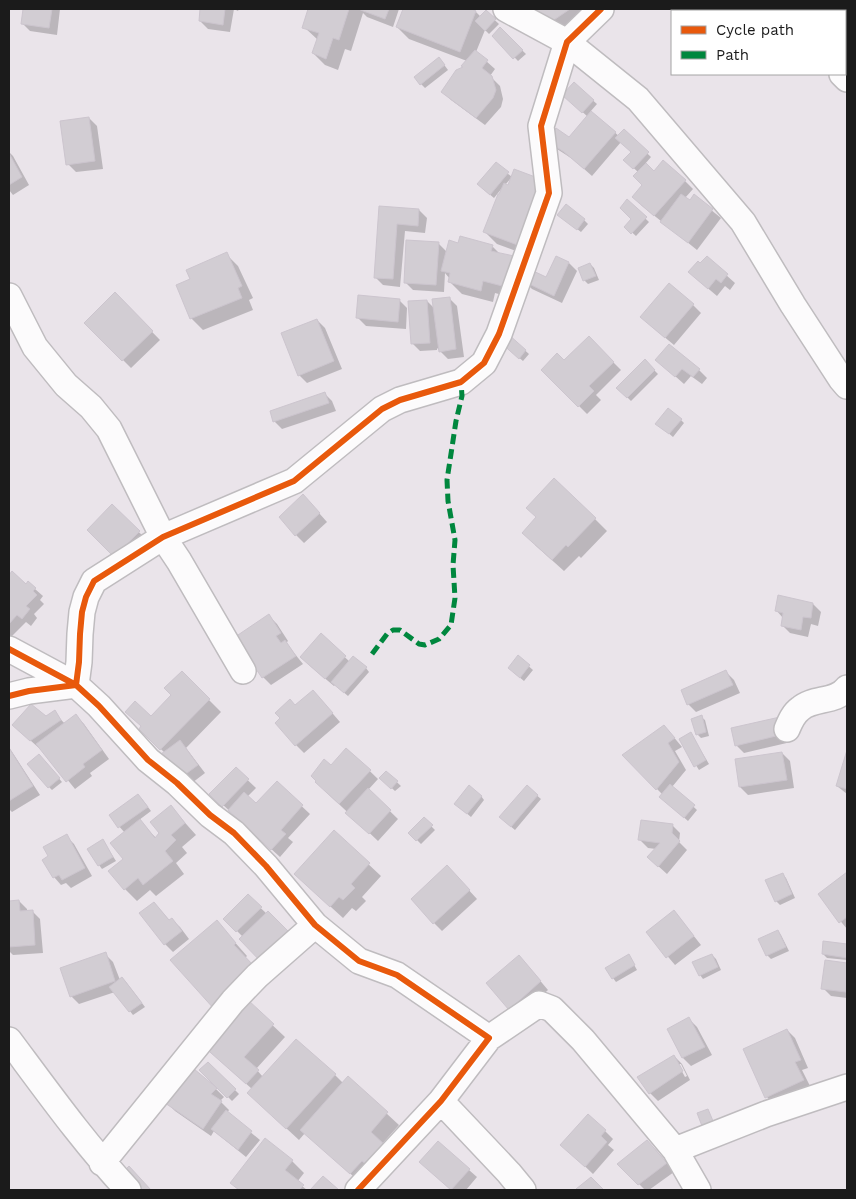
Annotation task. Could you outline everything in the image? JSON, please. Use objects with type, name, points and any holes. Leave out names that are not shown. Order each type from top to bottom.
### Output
[{"type":"street","points":[[506,9],[566,42],[638,99],[743,222],[793,305],[847,386]]},
{"type":"street","points":[[76,685],[80,662],[82,612],[90,587],[94,581],[164,537],[294,481],[382,409],[400,400],[460,382],[484,363],[499,334],[549,193],[541,126],[566,42],[601,9]]},
{"type":"street","points":[[9,296],[36,347],[66,385],[91,407],[109,429],[164,537],[180,561],[243,671]]},
{"type":"street","points":[[9,649],[76,685],[148,760],[177,783],[210,815],[234,833],[266,866],[315,925],[358,961],[397,975],[489,1038]]},
{"type":"street","points":[[9,696],[29,691],[76,685]]},
{"type":"street","points":[[787,729],[793,716],[801,707],[834,698],[847,688]]},
{"type":"street","points":[[102,1163],[233,1001],[256,976],[315,925]]},
{"type":"street","points":[[358,1190],[440,1101],[489,1038],[539,1004],[548,1006],[571,1026],[675,1150],[698,1190]]},
{"type":"street","points":[[9,1040],[102,1163],[128,1190]]},
{"type":"street","points":[[675,1150],[766,1114],[847,1087]]},
{"type":"street","points":[[440,1101],[523,1190]]},
{"type":"building","points":[[23,9],[52,9],[49,28],[21,24]]},
{"type":"building","points":[[200,9],[225,9],[223,25],[199,21]]},
{"type":"building","points":[[308,9],[349,9],[339,40],[333,38],[326,59],[312,53],[319,33],[302,28]]},
{"type":"building","points":[[358,9],[389,9],[385,19]]},
{"type":"building","points":[[403,9],[472,9],[476,11],[460,52],[396,27]]},
{"type":"building","points":[[532,9],[570,9],[545,26]]},
{"type":"building","points":[[486,10],[496,19],[485,31],[475,21]]},
{"type":"building","points":[[500,27],[523,50],[513,59],[492,36]]},
{"type":"building","points":[[475,50],[488,60],[482,68],[492,76],[496,90],[493,98],[476,118],[441,92],[456,70],[463,67],[461,66]]},
{"type":"building","points":[[439,57],[445,65],[420,85],[414,77]]},
{"type":"building","points":[[574,82],[594,100],[582,113],[562,95]]},
{"type":"building","points":[[591,111],[616,132],[584,169],[547,141],[556,128],[569,137]]},
{"type":"building","points":[[89,117],[95,161],[66,165],[60,121]]},
{"type":"building","points":[[624,129],[649,152],[633,169],[623,160],[631,152],[615,138]]},
{"type":"building","points":[[9,153],[22,177],[9,185]]},
{"type":"building","points":[[663,160],[686,180],[654,216],[632,197],[642,185],[633,176],[646,163],[654,171]]},
{"type":"building","points":[[496,162],[509,172],[490,195],[477,184]]},
{"type":"building","points":[[514,169],[538,178],[540,184],[523,247],[483,232],[498,194],[504,183],[508,185]]},
{"type":"building","points":[[681,194],[690,200],[694,194],[713,209],[688,243],[660,222]]},
{"type":"building","points":[[627,199],[647,217],[631,234],[624,227],[631,219],[620,208]]},
{"type":"building","points":[[566,204],[585,219],[577,230],[557,215]]},
{"type":"building","points":[[379,206],[419,209],[418,226],[397,224],[393,279],[374,278]]},
{"type":"building","points":[[460,236],[493,245],[491,251],[514,256],[506,287],[483,281],[481,291],[448,282],[450,273],[441,271],[449,240],[458,243]]},
{"type":"building","points":[[406,240],[439,242],[436,285],[404,283]]},
{"type":"building","points":[[227,252],[242,286],[238,288],[242,298],[190,319],[176,285],[190,279],[186,270]]},
{"type":"building","points":[[556,256],[569,262],[554,296],[523,281],[529,269],[546,277]]},
{"type":"building","points":[[707,256],[728,274],[721,283],[716,279],[708,289],[688,272],[698,261],[700,263]]},
{"type":"building","points":[[590,263],[596,276],[583,281],[578,268]]},
{"type":"building","points":[[669,283],[694,304],[665,338],[640,317]]},
{"type":"building","points":[[115,292],[153,331],[122,361],[84,323]]},
{"type":"building","points":[[358,295],[400,299],[398,322],[356,318]]},
{"type":"building","points":[[450,297],[456,349],[439,352],[432,299]]},
{"type":"building","points":[[427,300],[430,343],[411,344],[408,301]]},
{"type":"building","points":[[317,319],[334,361],[298,376],[281,333]]},
{"type":"building","points":[[508,334],[526,350],[519,359],[500,342]]},
{"type":"building","points":[[589,336],[614,362],[589,386],[594,391],[578,407],[541,370],[557,353],[564,360]]},
{"type":"building","points":[[669,344],[700,369],[693,377],[682,369],[675,377],[655,360]]},
{"type":"building","points":[[645,359],[655,370],[627,398],[616,388]]},
{"type":"building","points":[[325,392],[329,403],[273,422],[270,411]]},
{"type":"building","points":[[668,408],[682,419],[669,434],[655,424]]},
{"type":"building","points":[[554,478],[596,518],[568,547],[566,545],[552,560],[522,533],[536,517],[526,508]]},
{"type":"building","points":[[303,494],[320,513],[295,536],[279,517]]},
{"type":"building","points":[[112,504],[140,531],[114,557],[87,530]]},
{"type":"building","points":[[12,571],[26,584],[28,581],[36,588],[33,591],[37,595],[26,606],[30,609],[22,619],[17,615],[9,624],[9,575]]},
{"type":"building","points":[[778,595],[813,603],[811,618],[803,617],[801,630],[781,626],[783,613],[775,611]]},
{"type":"building","points":[[269,614],[281,633],[276,636],[281,643],[285,640],[296,656],[262,678],[235,637]]},
{"type":"building","points":[[321,633],[346,656],[325,679],[300,657]]},
{"type":"building","points":[[518,655],[530,665],[520,678],[508,668]]},
{"type":"building","points":[[353,656],[367,667],[344,693],[331,682]]},
{"type":"building","points":[[726,670],[733,685],[687,705],[681,690]]},
{"type":"building","points":[[182,671],[210,699],[160,750],[139,729],[141,726],[125,712],[135,701],[151,716],[171,695],[164,688]]},
{"type":"building","points":[[313,690],[333,713],[295,746],[275,723],[280,718],[275,713],[290,699],[295,705]]},
{"type":"building","points":[[31,704],[46,716],[55,710],[61,720],[30,741],[12,725]]},
{"type":"building","points":[[76,714],[102,750],[83,764],[85,767],[66,782],[36,744]]},
{"type":"building","points":[[702,715],[706,732],[696,735],[691,719]]},
{"type":"building","points":[[780,717],[784,734],[735,746],[731,728]]},
{"type":"building","points":[[664,725],[675,738],[668,743],[679,762],[656,790],[622,755]]},
{"type":"building","points":[[691,732],[706,760],[694,767],[679,739]]},
{"type":"building","points":[[180,740],[198,765],[179,779],[161,754]]},
{"type":"building","points":[[9,748],[33,786],[9,801]]},
{"type":"building","points":[[346,748],[371,770],[339,804],[311,776],[324,759],[331,765]]},
{"type":"building","points":[[847,750],[847,789],[836,786]]},
{"type":"building","points":[[782,752],[787,780],[739,787],[735,759]]},
{"type":"building","points":[[39,754],[60,778],[48,788],[27,764]]},
{"type":"building","points":[[236,767],[249,779],[222,807],[209,794]]},
{"type":"building","points":[[386,771],[398,781],[391,789],[379,778]]},
{"type":"building","points":[[277,781],[303,805],[281,830],[286,834],[271,850],[228,810],[244,792],[256,803]]},
{"type":"building","points":[[670,784],[695,805],[684,818],[659,797]]},
{"type":"building","points":[[469,785],[482,796],[467,814],[454,804]]},
{"type":"building","points":[[527,785],[538,795],[511,827],[499,817]]},
{"type":"building","points":[[368,788],[391,810],[369,834],[345,813]]},
{"type":"building","points":[[138,794],[148,807],[118,828],[109,815]]},
{"type":"building","points":[[171,805],[185,823],[171,835],[176,840],[165,851],[173,861],[143,885],[138,878],[124,890],[108,871],[123,859],[110,843],[140,819],[155,838],[159,833],[150,822]]},
{"type":"building","points":[[424,817],[433,825],[416,841],[408,833]]},
{"type":"building","points":[[641,820],[673,824],[672,833],[680,841],[658,867],[647,857],[660,843],[638,840]]},
{"type":"building","points":[[334,830],[370,863],[351,884],[355,888],[343,900],[339,897],[330,907],[294,874]]},
{"type":"building","points":[[67,834],[85,868],[62,880],[59,875],[53,878],[42,860],[48,856],[43,847]]},
{"type":"building","points":[[103,839],[113,857],[98,866],[87,849]]},
{"type":"building","points":[[447,865],[470,890],[433,924],[411,899]]},
{"type":"building","points":[[847,872],[847,917],[839,923],[818,894]]},
{"type":"building","points":[[783,873],[792,894],[775,902],[765,880]]},
{"type":"building","points":[[248,894],[262,907],[236,932],[223,919]]},
{"type":"building","points":[[19,900],[20,911],[33,910],[35,945],[9,947],[9,901]]},
{"type":"building","points":[[154,902],[169,920],[172,918],[182,931],[164,945],[139,913]]},
{"type":"building","points":[[674,910],[694,936],[666,958],[646,932]]},
{"type":"building","points":[[268,911],[294,937],[265,966],[239,939]]},
{"type":"building","points":[[217,920],[236,943],[234,945],[254,966],[215,1010],[170,960]]},
{"type":"building","points":[[778,930],[786,947],[766,956],[758,939]]},
{"type":"building","points":[[823,941],[847,944],[847,958],[822,954]]},
{"type":"building","points":[[106,952],[115,981],[70,997],[60,968]]},
{"type":"building","points":[[629,954],[635,965],[612,979],[605,968]]},
{"type":"building","points":[[712,954],[718,967],[699,976],[692,962]]},
{"type":"building","points":[[519,955],[541,981],[509,1010],[486,983]]},
{"type":"building","points":[[825,960],[847,963],[846,992],[821,989]]},
{"type":"building","points":[[122,977],[142,1003],[129,1012],[109,987]]},
{"type":"building","points":[[248,1000],[274,1024],[244,1057],[259,1070],[246,1084],[202,1045]]},
{"type":"building","points":[[689,1017],[705,1047],[682,1058],[667,1029]]},
{"type":"building","points":[[787,1029],[801,1060],[795,1062],[804,1080],[765,1098],[743,1049]]},
{"type":"building","points":[[296,1039],[336,1074],[286,1129],[247,1093]]},
{"type":"building","points":[[674,1055],[683,1071],[649,1094],[637,1077]]},
{"type":"building","points":[[208,1062],[236,1089],[227,1098],[199,1070]]},
{"type":"building","points":[[188,1064],[217,1088],[211,1094],[222,1101],[203,1129],[165,1103]]},
{"type":"building","points":[[348,1076],[388,1112],[371,1132],[386,1146],[368,1166],[362,1161],[350,1174],[300,1130]]},
{"type":"building","points":[[708,1109],[713,1121],[702,1126],[697,1113]]},
{"type":"building","points":[[226,1110],[252,1131],[238,1150],[211,1129]]},
{"type":"building","points":[[588,1114],[606,1130],[601,1136],[607,1142],[585,1167],[560,1145]]},
{"type":"building","points":[[265,1138],[293,1160],[285,1170],[304,1185],[299,1190],[239,1190],[230,1183]]},
{"type":"building","points":[[647,1140],[667,1163],[638,1185],[617,1164]]},
{"type":"building","points":[[438,1141],[470,1169],[451,1190],[419,1162]]},
{"type":"building","points":[[129,1166],[151,1190],[133,1190],[119,1176]]},
{"type":"building","points":[[323,1176],[339,1190],[310,1190]]},
{"type":"building","points":[[591,1177],[604,1190],[576,1190],[576,1189]]},
{"type":"marked path","points":[[372,654],[387,634],[393,630],[400,630],[419,644],[425,645],[439,639],[451,625],[455,598],[453,565],[455,540],[448,501],[447,480],[456,421],[462,396],[461,382]]},
{"type":"cycle path","points":[[9,649],[76,685],[82,612],[86,597],[94,581],[163,537],[294,481],[382,409],[400,400],[461,382],[484,363],[499,334],[549,193],[541,126],[567,42],[601,9]]},
{"type":"cycle path","points":[[9,696],[29,691],[76,685],[99,706],[148,760],[177,783],[210,815],[234,833],[266,866],[315,925],[359,961],[397,975],[489,1038],[441,1101],[358,1190]]}]
